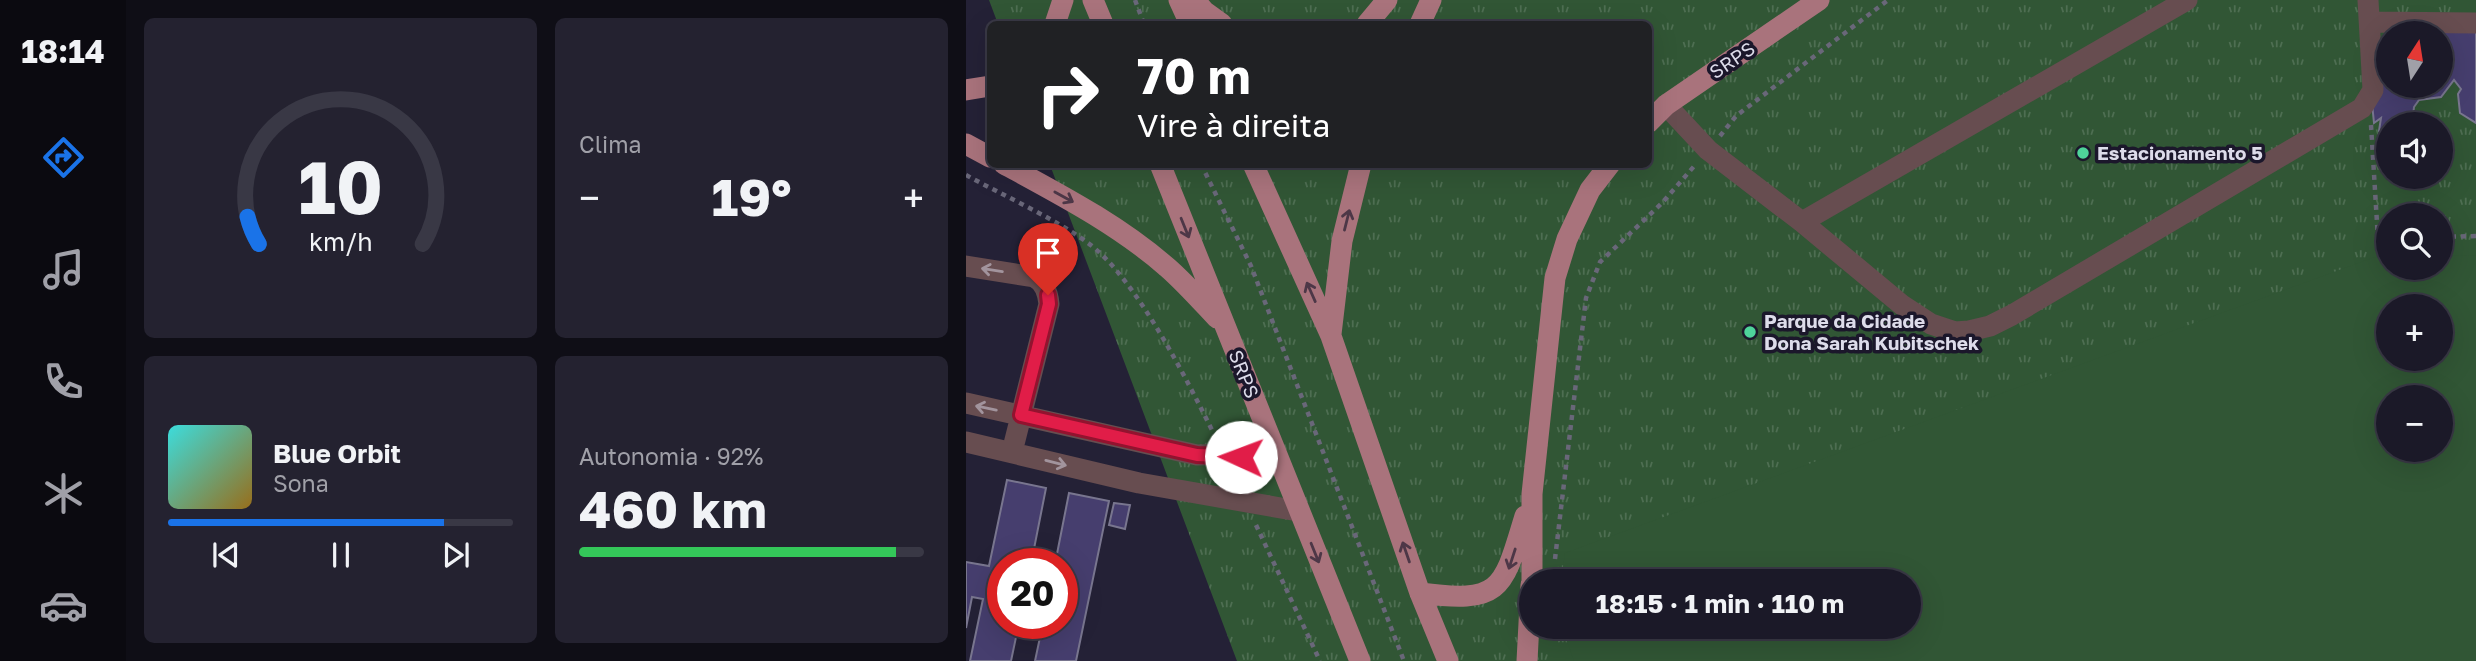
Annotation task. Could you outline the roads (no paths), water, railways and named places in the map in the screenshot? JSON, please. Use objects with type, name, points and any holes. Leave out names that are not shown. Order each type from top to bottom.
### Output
[{"type":"main road","points":[[1056,21],[1063,0]]},
{"type":"main road","points":[[1093,0],[1102,21]]},
{"type":"main road","points":[[1179,0],[1189,21]]},
{"type":"main road","points":[[1195,0],[1218,21]]},
{"type":"main road","points":[[1370,21],[1387,0]]},
{"type":"main road","points":[[1421,21],[1431,0]]},
{"type":"main road","name":"SRPS","points":[[1652,119],[1667,105],[1819,0]]},
{"type":"main road","points":[[966,90],[987,86]]},
{"type":"main road","points":[[966,144],[987,155]]},
{"type":"main road","points":[[1011,168],[1092,212],[1131,240],[1167,268],[1225,326]]},
{"type":"main road","name":"SRPS","points":[[1162,168],[1360,661]]},
{"type":"main road","points":[[1255,168],[1331,336],[1420,593],[1448,661]]},
{"type":"main road","points":[[1331,336],[1342,241],[1360,168]]},
{"type":"main road","points":[[1531,569],[1532,494],[1555,278],[1567,239],[1590,190],[1607,168]]},
{"type":"main road","points":[[1420,593],[1474,596],[1495,589],[1508,571],[1532,494]]},
{"type":"main road","points":[[1527,661],[1528,639]]},
{"type":"lane","points":[[1802,222],[2187,0]]},
{"type":"lane","points":[[1667,105],[1708,150],[1802,222],[1902,305],[1943,329],[1969,331],[1990,326],[2024,308],[2345,120],[2369,100],[2373,90],[2368,0]]},
{"type":"lane","points":[[2370,22],[2476,23]]},
{"type":"lane","points":[[966,266],[1034,277],[1042,283],[1048,295],[1049,304],[1012,452]]},
{"type":"lane","points":[[966,403],[1197,455],[1275,453]]},
{"type":"lane","points":[[1119,439],[1134,482]]},
{"type":"lane","points":[[966,442],[1134,482],[1298,511]]},
{"type":"place","name":"Estacionamento 5","points":[[2083,153]]},
{"type":"place","name":"Parque da Cidade Dona Sarah Kubitschek","points":[[1750,332]]}]
